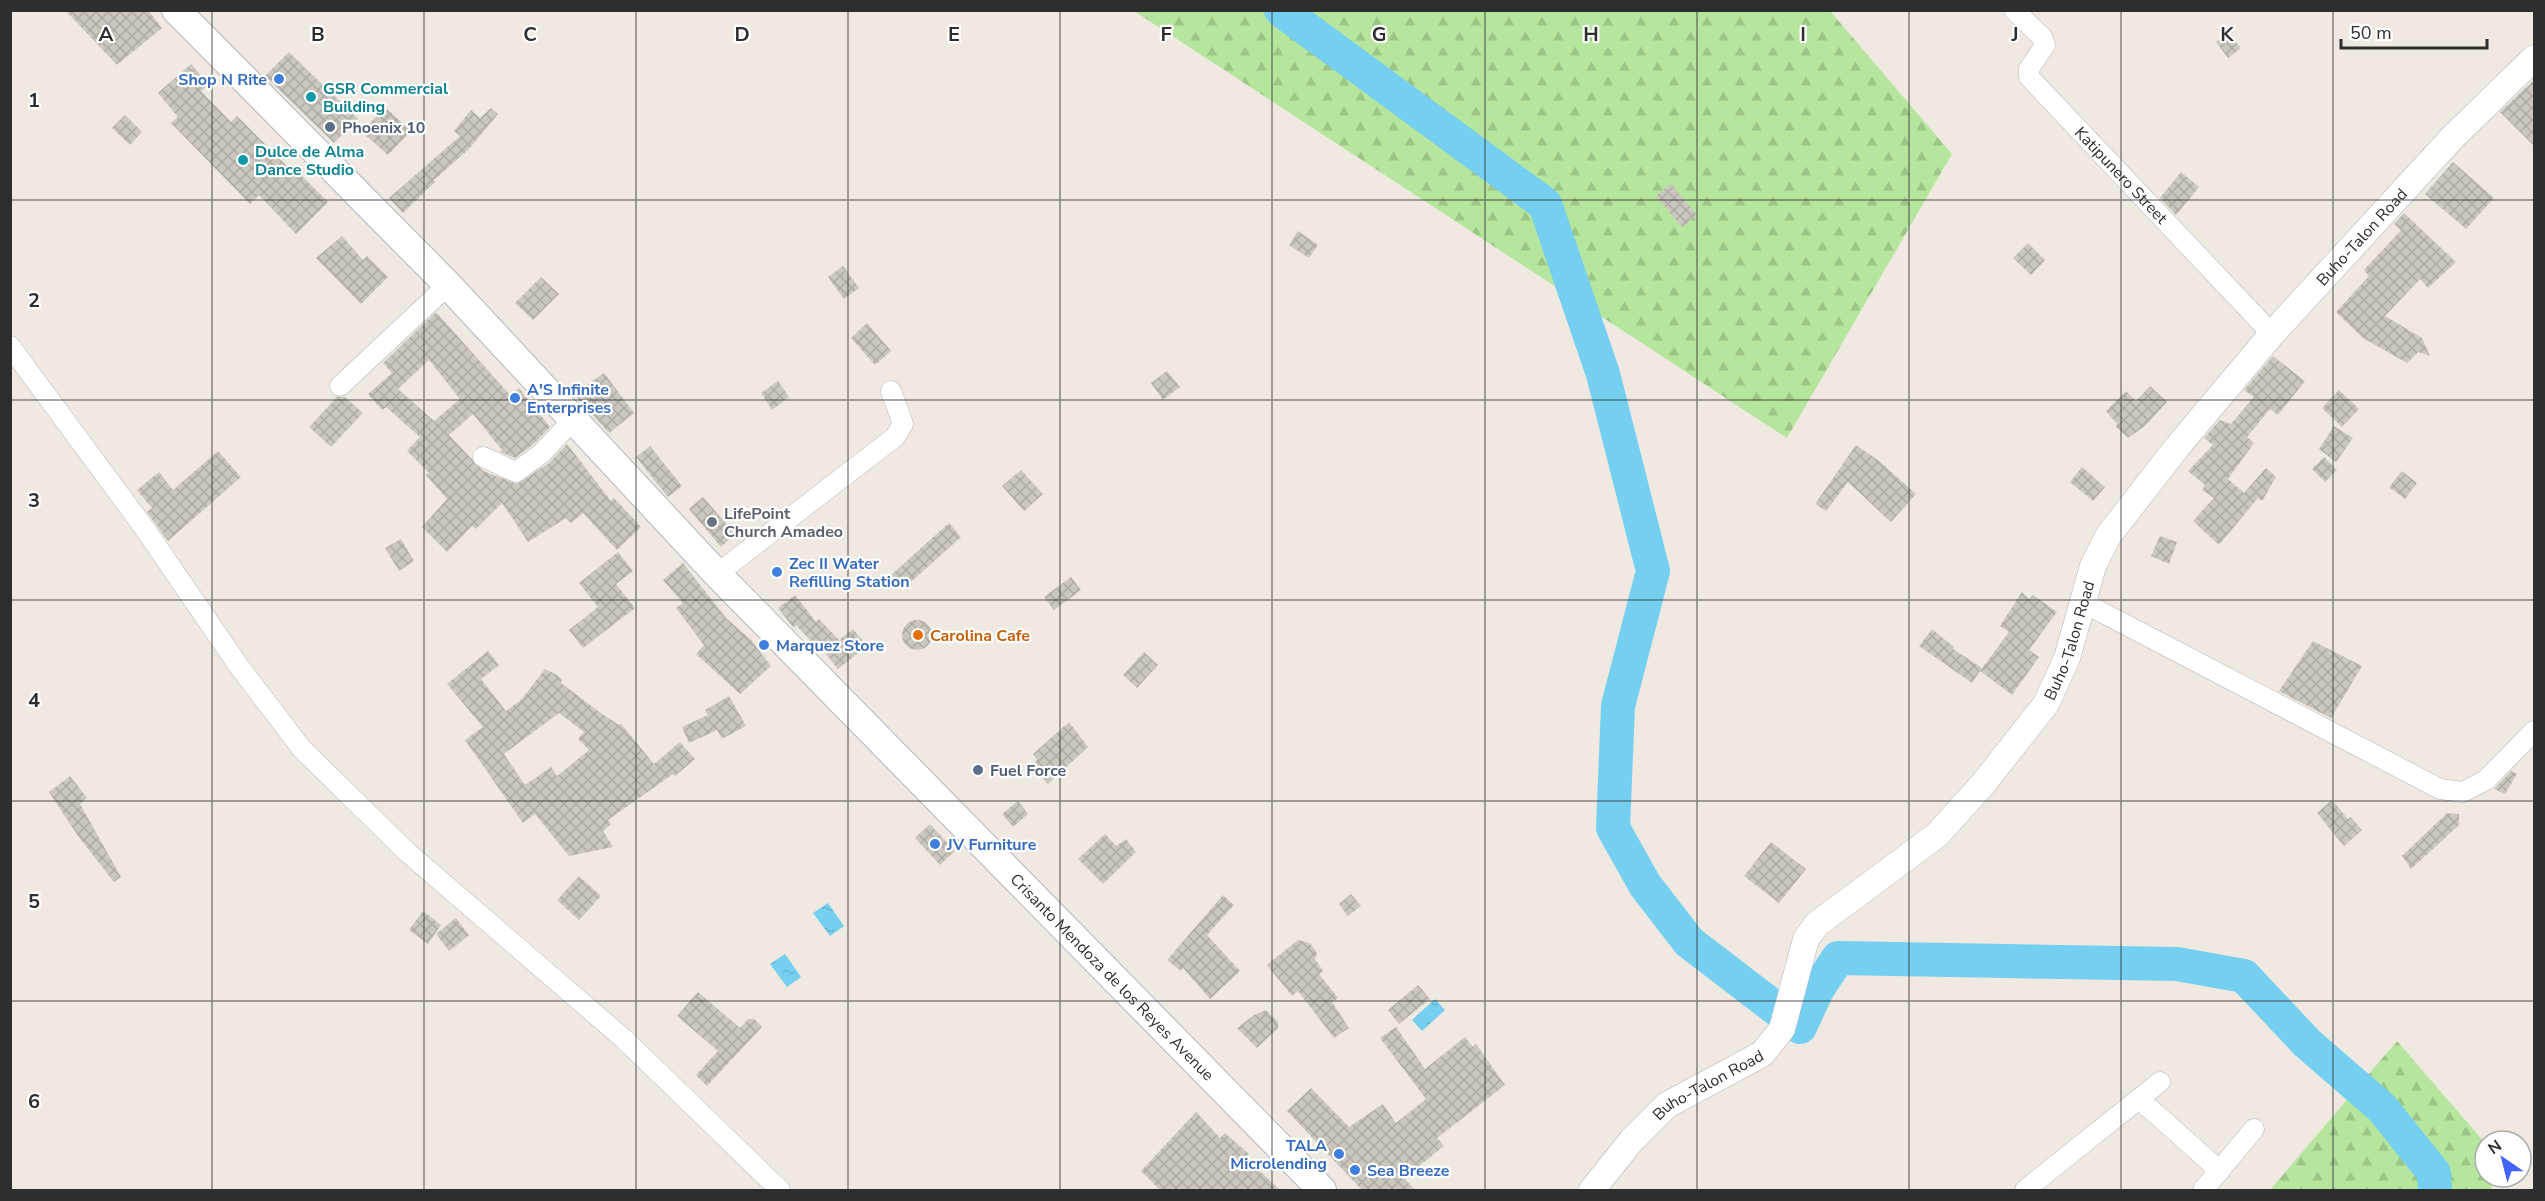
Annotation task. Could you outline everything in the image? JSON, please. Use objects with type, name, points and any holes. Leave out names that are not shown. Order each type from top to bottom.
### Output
[{"type":"main road","name":"Crisanto Mendoza de los Reyes Avenue","points":[[176,10],[448,285],[717,574],[1322,1191]]},
{"type":"street","name":"Katipunero Street","points":[[2014,10],[2042,37],[2045,45],[2029,69],[2029,77],[2272,334]]},
{"type":"street","name":"Buho-Talon Road","points":[[1592,1191],[1632,1140],[1667,1105],[1762,1054],[1782,1029],[1806,939],[1817,924],[1937,835],[1983,784],[2046,705],[2067,658],[2084,603],[2092,567],[2108,537],[2178,446],[2272,334],[2451,139],[2535,58]]},
{"type":"street","points":[[340,386],[448,285]]},
{"type":"street","points":[[10,346],[146,529],[238,665],[302,749],[406,852],[624,1039],[780,1191]]},
{"type":"street","points":[[717,574],[895,437],[903,424],[891,391]]},
{"type":"street","points":[[483,457],[516,472],[542,453],[573,420]]},
{"type":"street","points":[[2084,603],[2440,789],[2463,792],[2487,780],[2535,731]]},
{"type":"street","points":[[2025,1191],[2160,1082]]},
{"type":"street","points":[[2139,1099],[2220,1171]]},
{"type":"street","points":[[2203,1191],[2254,1128]]},
{"type":"green space","points":[[1134,11],[1830,11],[1952,154],[1787,438]]},
{"type":"green space","points":[[2397,1041],[2473,1129],[2473,1189],[2492,1190],[2270,1190]]},
{"type":"water","points":[[828,903],[844,926],[830,936],[813,913]]},
{"type":"water","points":[[785,954],[801,977],[787,987],[770,964]]},
{"type":"water","points":[[1435,999],[1445,1010],[1422,1031],[1412,1020]]},
{"type":"building","points":[[65,10],[148,10],[162,28],[117,65]]},
{"type":"building","points":[[2228,32],[2241,48],[2228,58],[2216,42]]},
{"type":"building","name":"GSR Commercial Building","points":[[289,52],[358,119],[334,143],[265,76]]},
{"type":"building","points":[[191,64],[209,85],[201,91],[231,122],[237,116],[298,177],[301,175],[328,202],[296,234],[259,195],[250,204],[171,123],[178,117],[158,93]]},
{"type":"building","points":[[2535,79],[2535,147],[2500,112]]},
{"type":"building","points":[[385,107],[411,131],[388,155],[362,132]]},
{"type":"building","points":[[491,108],[498,114],[469,149],[433,181],[435,182],[403,213],[389,198],[460,136],[454,131],[471,110],[480,118]]},
{"type":"building","points":[[125,115],[142,132],[130,145],[112,128]]},
{"type":"building","points":[[2453,162],[2494,198],[2466,229],[2425,194]]},
{"type":"building","points":[[2181,172],[2199,187],[2176,215],[2160,198]]},
{"type":"building","points":[[1671,184],[1697,215],[1682,227],[1656,196]]},
{"type":"building","points":[[2404,213],[2456,262],[2428,288],[2420,279],[2385,316],[2422,338],[2430,356],[2418,352],[2407,363],[2363,338],[2336,312],[2369,276],[2364,270],[2401,230],[2394,224]]},
{"type":"building","points":[[1298,231],[1318,245],[1309,258],[1289,245]]},
{"type":"building","points":[[342,236],[363,260],[367,256],[388,277],[361,304],[316,258]]},
{"type":"building","points":[[2028,243],[2045,260],[2031,275],[2013,258]]},
{"type":"building","points":[[843,266],[859,288],[844,299],[828,277]]},
{"type":"building","points":[[541,277],[559,294],[533,320],[515,303]]},
{"type":"building","points":[[436,312],[510,395],[519,388],[550,427],[534,444],[515,458],[500,452],[502,450],[473,414],[449,435],[483,471],[517,484],[549,463],[567,444],[611,501],[614,498],[641,527],[617,550],[583,513],[571,523],[566,518],[528,542],[502,503],[476,529],[472,526],[447,552],[422,527],[447,499],[426,475],[429,473],[407,451],[420,437],[386,407],[382,410],[368,394],[392,373],[383,363]],"holes":[[[429,360],[460,399],[434,421],[398,389]]]},
{"type":"building","points":[[867,323],[891,351],[875,365],[851,338]]},
{"type":"building","points":[[2273,356],[2305,381],[2278,415],[2270,409],[2247,437],[2254,443],[2228,479],[2244,493],[2266,468],[2276,477],[2262,501],[2258,498],[2219,545],[2193,521],[2214,498],[2202,490],[2205,485],[2188,471],[2213,445],[2204,438],[2220,420],[2231,424],[2254,397],[2244,390]]},
{"type":"building","points":[[1167,371],[1180,387],[1163,400],[1151,383]]},
{"type":"building","points":[[604,373],[634,413],[609,433],[574,394]]},
{"type":"building","points":[[778,381],[789,397],[772,410],[761,393]]},
{"type":"building","points":[[2150,386],[2167,402],[2145,426],[2128,438],[2116,427],[2117,424],[2106,411],[2126,391],[2136,401]]},
{"type":"building","points":[[2339,390],[2359,409],[2342,427],[2322,408]]},
{"type":"building","points":[[337,397],[345,397],[363,413],[331,447],[309,427]]},
{"type":"building","points":[[2334,426],[2353,438],[2336,462],[2319,449]]},
{"type":"building","points":[[1856,445],[1879,461],[1916,494],[1891,522],[1848,482],[1826,511],[1815,504]]},
{"type":"building","points":[[650,446],[682,486],[668,497],[636,457]]},
{"type":"building","points":[[218,451],[241,477],[168,541],[147,512],[152,508],[137,490],[159,472],[173,490]]},
{"type":"building","points":[[2324,457],[2337,470],[2325,482],[2312,469]]},
{"type":"building","points":[[2082,467],[2105,487],[2093,501],[2070,482]]},
{"type":"building","points":[[1021,470],[1043,494],[1024,511],[1002,486]]},
{"type":"building","points":[[2402,471],[2417,483],[2405,499],[2389,487]]},
{"type":"building","name":"LifePoint Church Amadeo","points":[[703,497],[735,534],[721,547],[689,509]]},
{"type":"building","points":[[949,523],[961,537],[903,589],[891,575]]},
{"type":"building","points":[[2160,536],[2177,542],[2169,564],[2151,556]]},
{"type":"building","points":[[401,539],[414,561],[399,571],[385,548]]},
{"type":"building","points":[[618,552],[633,571],[616,584],[635,608],[583,648],[569,630],[598,607],[579,583]]},
{"type":"building","points":[[683,563],[726,618],[751,640],[771,666],[740,694],[696,654],[704,645],[676,608],[683,603],[663,580]]},
{"type":"building","points":[[1071,577],[1081,590],[1054,610],[1044,597]]},
{"type":"building","points":[[2022,592],[2029,599],[2033,595],[2057,612],[2029,650],[2039,657],[2012,695],[1980,671],[2009,632],[2000,626]]},
{"type":"building","points":[[795,595],[816,622],[819,619],[839,640],[853,629],[867,646],[838,669],[821,648],[819,650],[796,625],[793,627],[778,608]]},
{"type":"building","name":"Carolina Cafe","points":[[917,620],[923,621],[931,629],[931,641],[923,649],[917,650],[911,649],[903,641],[902,635],[903,629],[911,621]]},
{"type":"building","points":[[1932,629],[1954,647],[1953,649],[1982,668],[1972,683],[1919,646]]},
{"type":"building","points":[[2313,641],[2362,666],[2331,718],[2279,691]]},
{"type":"building","points":[[488,651],[499,665],[481,679],[506,711],[521,700],[545,669],[557,675],[562,680],[561,683],[598,711],[619,725],[621,724],[654,764],[680,742],[695,759],[675,776],[673,774],[608,820],[611,824],[603,831],[613,847],[569,856],[535,814],[523,823],[465,740],[483,727],[447,684]],"holes":[[[559,713],[584,732],[578,739],[589,750],[557,776],[551,767],[525,785],[504,754]]]},
{"type":"building","points":[[1144,652],[1158,665],[1137,688],[1123,675]]},
{"type":"building","points":[[729,696],[746,726],[722,739],[717,730],[689,743],[682,727],[708,715],[705,710]]},
{"type":"building","points":[[1069,722],[1088,747],[1048,784],[1032,765],[1037,760],[1033,754]]},
{"type":"building","points":[[2511,771],[2517,774],[2505,794],[2494,789]]},
{"type":"building","points":[[70,776],[87,798],[80,804],[121,877],[114,882],[78,836],[49,792]]},
{"type":"building","points":[[2332,800],[2348,819],[2351,817],[2362,830],[2344,846],[2317,813]]},
{"type":"building","points":[[1018,801],[1028,814],[1013,827],[1002,814]]},
{"type":"building","points":[[2447,813],[2459,814],[2459,825],[2411,869],[2402,856]]},
{"type":"building","name":"JV Furniture","points":[[930,824],[955,851],[940,865],[915,838]]},
{"type":"building","points":[[1105,834],[1116,846],[1126,839],[1136,852],[1103,884],[1078,859]]},
{"type":"building","points":[[1771,842],[1806,869],[1779,903],[1744,876]]},
{"type":"building","points":[[579,876],[601,896],[579,920],[557,900]]},
{"type":"building","points":[[1351,894],[1361,906],[1348,916],[1339,904]]},
{"type":"building","points":[[1223,895],[1234,905],[1207,935],[1240,971],[1210,999],[1183,968],[1181,971],[1167,960]]},
{"type":"building","points":[[423,911],[441,925],[428,944],[409,930]]},
{"type":"building","points":[[456,918],[469,935],[449,951],[436,934]]},
{"type":"building","points":[[1298,940],[1310,943],[1317,953],[1315,959],[1323,971],[1319,974],[1338,998],[1332,1002],[1349,1028],[1334,1038],[1298,991],[1292,996],[1267,965]]},
{"type":"building","points":[[1418,985],[1430,999],[1399,1024],[1388,1010]]},
{"type":"building","points":[[698,992],[740,1028],[748,1019],[754,1019],[762,1027],[707,1086],[696,1075],[718,1051],[677,1016]]},
{"type":"building","points":[[1266,1010],[1278,1022],[1278,1028],[1257,1048],[1237,1028],[1254,1015]]},
{"type":"building","points":[[1396,1027],[1425,1069],[1465,1037],[1473,1047],[1476,1044],[1505,1085],[1437,1138],[1444,1146],[1404,1178],[1416,1191],[1363,1191],[1287,1111],[1311,1088],[1349,1127],[1383,1104],[1396,1123],[1426,1099],[1380,1038]]},
{"type":"building","points":[[1196,1112],[1220,1138],[1225,1133],[1249,1154],[1245,1157],[1281,1191],[1161,1191],[1141,1171]]},
{"type":"waterway","points":[[1281,10],[1545,204],[1603,374],[1653,571],[1618,706],[1613,828],[1645,885],[1689,942],[1800,1027],[1817,990],[1838,958],[2177,964],[2244,976],[2307,1043],[2382,1108],[2434,1173],[2435,1190]]},
{"type":"place","name":"Shop N Rite","points":[[279,79]]},
{"type":"place","name":"GSR Commercial Building","points":[[311,97]]},
{"type":"place","name":"Phoenix 10","points":[[330,127]]},
{"type":"place","name":"Dulce de Alma Dance Studio","points":[[243,160]]},
{"type":"place","name":"A'S Infinite Enterprises","points":[[515,398]]},
{"type":"place","name":"LifePoint Church Amadeo","points":[[712,522]]},
{"type":"place","name":"Zec II Water Refilling Station","points":[[777,572]]},
{"type":"place","name":"Carolina Cafe","points":[[918,635]]},
{"type":"place","name":"Marquez Store","points":[[764,645]]},
{"type":"place","name":"Fuel Force","points":[[978,770]]},
{"type":"place","name":"JV Furniture","points":[[935,844]]},
{"type":"place","name":"TALA Microlending","points":[[1339,1154]]},
{"type":"place","name":"Sea Breeze","points":[[1355,1170]]}]
